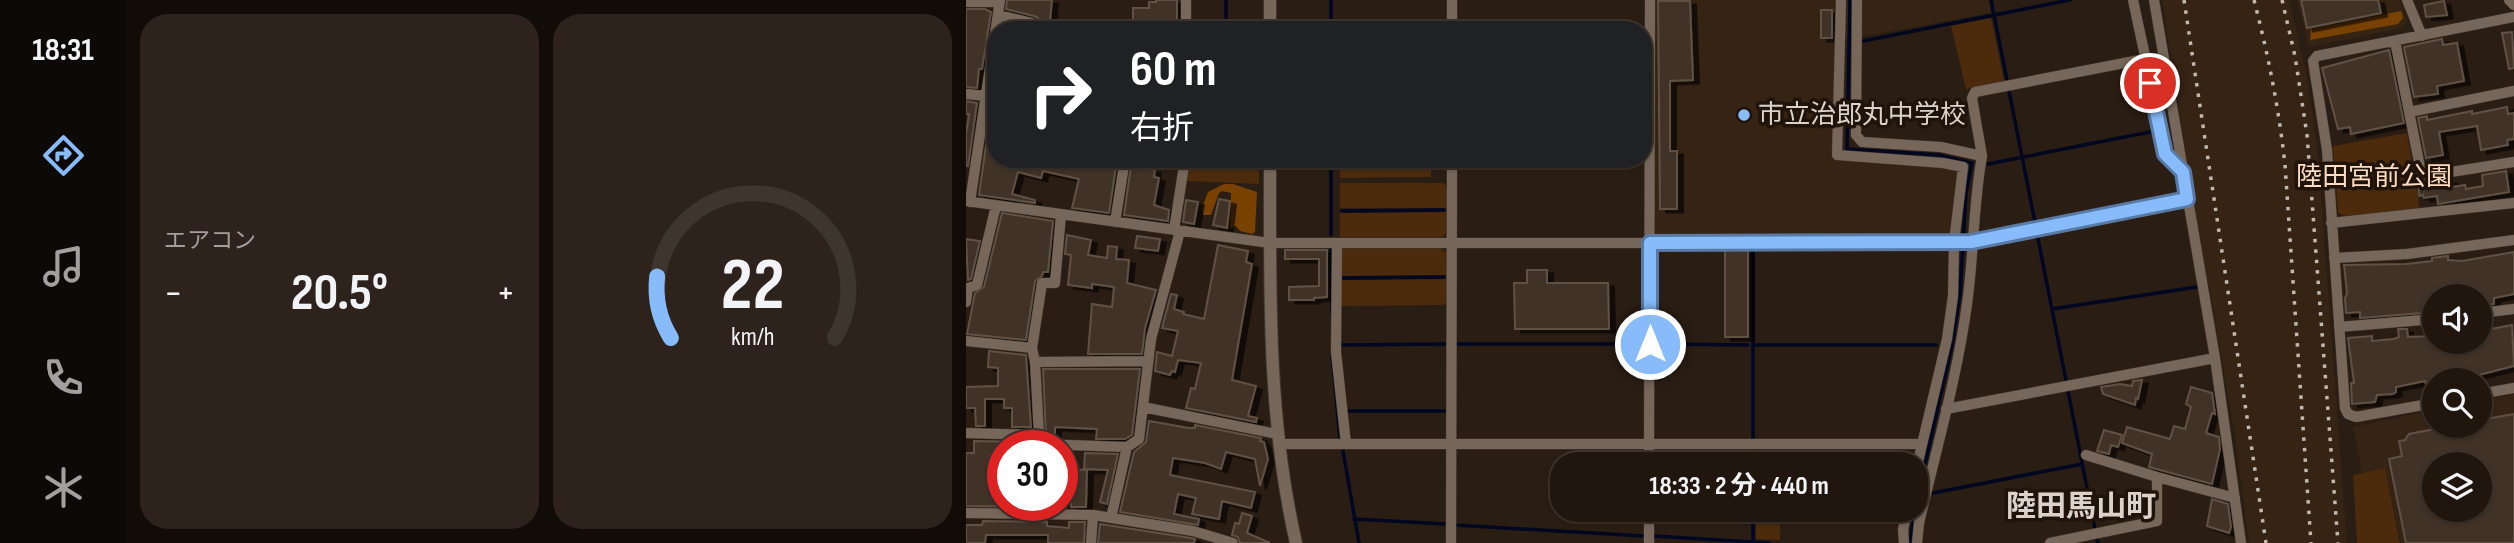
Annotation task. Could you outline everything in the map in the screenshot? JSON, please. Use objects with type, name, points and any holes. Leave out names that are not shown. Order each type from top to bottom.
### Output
[{"type":"street","points":[[1186,0],[1186,21]]},
{"type":"street","points":[[1270,0],[1270,21]]},
{"type":"street","points":[[1452,0],[1452,21]]},
{"type":"street","points":[[1649,21],[1650,0]]},
{"type":"street","points":[[1841,0],[1837,155],[1963,167],[1962,242],[1968,301],[1961,345],[1919,523],[1917,543]]},
{"type":"street","points":[[1857,0],[1856,135],[1862,142],[1941,147],[1982,156]]},
{"type":"street","points":[[2133,0],[2165,154],[2183,172]]},
{"type":"street","points":[[2154,0],[2215,358],[2241,543]]},
{"type":"street","points":[[2407,0],[2422,36]]},
{"type":"street","points":[[2509,0],[2514,5]]},
{"type":"street","points":[[966,2],[1000,1],[997,21]]},
{"type":"street","points":[[998,15],[1024,21]]},
{"type":"street","points":[[2422,405],[2356,417],[2348,414],[2345,408],[2327,150],[2313,61],[2318,56],[2514,17]]},
{"type":"street","points":[[2395,41],[2421,172],[2426,176],[2514,162]]},
{"type":"street","points":[[1920,452],[1947,339],[1962,242],[1982,156],[1972,98],[1975,92],[2145,59]]},
{"type":"street","points":[[2409,112],[2514,91]]},
{"type":"street","points":[[966,94],[987,96]]},
{"type":"street","points":[[987,114],[968,201],[1270,243],[1962,242],[2187,199]]},
{"type":"street","points":[[1115,222],[1124,168]]},
{"type":"street","points":[[1078,444],[1127,447],[1139,439],[1151,338],[1177,231],[1184,168]]},
{"type":"street","points":[[1270,168],[1271,371],[1278,439],[1296,543]]},
{"type":"street","points":[[1451,543],[1452,168]]},
{"type":"street","points":[[1648,168],[1650,452]]},
{"type":"street","points":[[2331,223],[2514,203]]},
{"type":"street","points":[[966,302],[968,288],[977,285],[996,206]]},
{"type":"street","points":[[1038,430],[1032,348],[1042,283],[1055,283],[1061,215]]},
{"type":"street","points":[[2334,258],[2407,254],[2514,240]]},
{"type":"street","points":[[1337,243],[1336,352],[1346,444]]},
{"type":"street","points":[[2492,312],[2514,309]]},
{"type":"street","points":[[2339,327],[2422,320]]},
{"type":"street","points":[[966,341],[1032,348]]},
{"type":"street","points":[[1946,409],[2215,358]]},
{"type":"street","points":[[1035,362],[1148,361]]},
{"type":"street","points":[[2492,392],[2514,388]]},
{"type":"street","points":[[1143,407],[1278,439],[1346,444],[1922,444]]},
{"type":"street","points":[[966,433],[987,436]]},
{"type":"street","points":[[1111,517],[1127,447]]},
{"type":"street","points":[[2086,455],[2235,498]]},
{"type":"street","points":[[2050,543],[2157,521],[2157,477]]},
{"type":"street","points":[[966,513],[987,512]]},
{"type":"street","points":[[1078,514],[1111,517],[1193,531],[1233,543]]},
{"type":"street","points":[[1091,543],[1094,516]]},
{"type":"street","points":[[1649,522],[1649,543]]},
{"type":"street","points":[[1904,543],[1905,522]]},
{"type":"street","points":[[1191,543],[1193,531]]},
{"type":"shaded area","name":"市立治郎丸中学校","points":[[1653,0],[1988,0],[1991,13],[1837,41],[1832,159],[1942,167],[1958,171],[1952,229],[1945,238],[1659,239],[1653,232]]},
{"type":"shaded area","points":[[2162,0],[2289,0],[2306,72],[2317,144],[2347,543],[2249,543],[2236,443],[2209,284],[2206,284]]},
{"type":"shaded area","points":[[2297,0],[2399,0],[2407,20],[2403,28],[2309,47]]},
{"type":"shaded area","points":[[2401,11],[2403,18],[2398,24],[2310,40],[2311,29]]},
{"type":"shaded area","points":[[1224,184],[1233,184],[1257,192],[1255,232],[1252,234],[1240,231],[1236,226],[1230,229],[1231,193],[1219,193],[1211,215],[1203,215],[1202,208],[1208,192]]},
{"type":"shaded area","points":[[2514,394],[2514,543],[2401,543],[2385,468],[2362,473],[2353,427],[2422,413],[2422,438],[2492,438],[2492,399]]},
{"type":"green space","points":[[1991,18],[2004,81],[1966,89],[1951,26]]},
{"type":"green space","name":"陸田宮前公園","points":[[2407,133],[2420,210],[2345,216],[2338,213],[2333,146]]},
{"type":"green space","points":[[1189,168],[1259,168],[1259,184],[1187,181]]},
{"type":"green space","points":[[1340,168],[1431,168],[1431,177],[1340,178]]},
{"type":"green space","points":[[1340,183],[1443,183],[1447,187],[1447,208],[1340,208]]},
{"type":"green space","points":[[1447,212],[1447,232],[1442,237],[1340,237],[1340,213]]},
{"type":"green space","points":[[1340,248],[1440,248],[1448,254],[1448,275],[1340,276]]},
{"type":"green space","points":[[1448,279],[1448,300],[1443,305],[1340,306],[1340,280]]},
{"type":"green space","points":[[2385,468],[2400,543],[2357,543],[2353,475]]},
{"type":"green space","points":[[1756,522],[1780,522],[1780,540],[1756,539]]},
{"type":"building","points":[[1007,0],[1052,0],[1050,21],[1039,21],[1034,16],[1006,9]]},
{"type":"building","points":[[1177,0],[1177,21],[1133,21],[1133,8],[1149,8],[1149,2]]},
{"type":"building","points":[[2301,0],[2378,0],[2381,13],[2307,28]]},
{"type":"building","points":[[1658,1],[1690,1],[1693,80],[1670,81],[1670,151],[1677,151],[1677,209],[1660,209]]},
{"type":"building","points":[[2444,1],[2447,15],[2426,17],[2424,5]]},
{"type":"building","points":[[966,9],[985,9],[991,12],[990,21],[987,21],[982,69],[979,69],[977,88],[966,87]]},
{"type":"building","points":[[1821,10],[1832,10],[1832,38],[1821,38]]},
{"type":"building","points":[[2512,32],[2514,68],[2509,69],[2502,33]]},
{"type":"building","points":[[2442,39],[2443,45],[2457,43],[2464,81],[2437,86],[2438,94],[2414,97],[2404,47]]},
{"type":"building","points":[[2389,50],[2404,123],[2351,134],[2350,127],[2338,129],[2322,68]]},
{"type":"building","points":[[966,101],[977,103],[968,166],[966,134],[969,114],[966,114]]},
{"type":"building","points":[[2507,107],[2508,114],[2514,113],[2514,139],[2507,140],[2508,145],[2481,150],[2477,126],[2439,132],[2443,155],[2426,158],[2418,118],[2427,116],[2427,120]]},
{"type":"building","points":[[986,145],[987,168],[1116,168],[1109,213],[1072,208],[1079,179],[1043,171],[1041,178],[1018,172],[1012,194],[1035,200],[1035,203],[979,195]]},
{"type":"building","points":[[1131,168],[1155,170],[1154,177],[1159,178],[1154,205],[1169,210],[1168,221],[1124,215]]},
{"type":"building","points":[[2506,171],[2509,192],[2438,204],[2437,196],[2419,196],[2418,183],[2451,180],[2452,187],[2465,185],[2466,189],[2483,186],[2482,175]]},
{"type":"building","points":[[1219,199],[1230,201],[1227,228],[1213,225]]},
{"type":"building","points":[[1186,200],[1198,202],[1194,224],[1183,222]]},
{"type":"building","points":[[1002,213],[1053,221],[1048,272],[1043,272],[1035,281],[1026,340],[967,334],[975,293],[984,287]]},
{"type":"building","points":[[1067,235],[1091,240],[1088,255],[1107,258],[1108,246],[1117,247],[1116,259],[1129,260],[1127,283],[1156,290],[1145,328],[1142,354],[1088,354],[1092,304],[1112,307],[1114,287],[1068,285],[1071,255],[1065,254]]},
{"type":"building","points":[[1137,236],[1160,239],[1158,251],[1135,248]]},
{"type":"building","points":[[966,239],[980,241],[971,279],[968,280]]},
{"type":"building","points":[[1218,245],[1248,251],[1246,262],[1252,264],[1232,380],[1256,386],[1248,416],[1257,418],[1256,422],[1186,408],[1191,388],[1195,389],[1201,363],[1178,360],[1175,372],[1172,371],[1170,375],[1155,371],[1157,352],[1172,356],[1178,331],[1162,328],[1171,294],[1177,295],[1174,309],[1204,319]]},
{"type":"building","points":[[1285,250],[1327,250],[1327,297],[1289,300],[1289,287],[1319,286],[1319,259],[1285,259]]},
{"type":"building","points":[[1725,250],[1748,250],[1748,337],[1725,337]]},
{"type":"building","points":[[2514,252],[2514,294],[2494,298],[2492,304],[2492,284],[2422,284],[2422,313],[2360,318],[2360,312],[2346,313],[2344,265],[2406,264],[2448,256],[2448,260],[2462,261]]},
{"type":"building","points":[[1527,270],[1547,270],[1547,283],[1608,283],[1609,329],[1515,329],[1514,283],[1527,283]]},
{"type":"building","points":[[2512,325],[2514,366],[2492,372],[2492,368],[2422,368],[2422,382],[2396,387],[2393,394],[2377,395],[2375,402],[2352,404],[2351,383],[2354,383],[2348,338],[2372,336],[2372,341],[2394,339],[2399,337],[2398,329],[2407,329],[2408,337],[2422,336],[2422,354],[2492,354],[2492,329]]},
{"type":"building","points":[[989,351],[1026,355],[1031,427],[1012,427],[1012,408],[1004,408],[1004,399],[985,399],[985,426],[976,426],[975,408],[966,408],[966,387],[998,386],[998,368],[988,367]]},
{"type":"building","points":[[1043,369],[1140,369],[1132,435],[1125,439],[1096,439],[1097,429],[1055,427],[1055,430],[1046,430]]},
{"type":"building","points":[[2142,380],[2135,405],[2103,394],[2101,387],[2120,384],[2132,386],[2133,381]]},
{"type":"building","points":[[2191,387],[2212,393],[2215,414],[2212,413],[2206,433],[2219,437],[2220,449],[2212,484],[2149,467],[2152,454],[2122,443],[2127,427],[2170,439],[2174,426],[2185,429],[2191,407],[2186,404]]},
{"type":"building","points":[[2514,414],[2514,543],[2406,543],[2389,459],[2402,456],[2399,441],[2405,440],[2409,434],[2422,431],[2422,438],[2492,438],[2492,418]]},
{"type":"building","points":[[1149,421],[1189,428],[1195,428],[1195,425],[1261,438],[1268,459],[1260,486],[1255,459],[1226,452],[1221,469],[1205,463],[1173,458],[1170,475],[1255,492],[1251,508],[1222,501],[1219,519],[1192,514],[1196,498],[1178,494],[1174,514],[1199,519],[1198,525],[1120,512],[1134,452],[1146,442]]},
{"type":"building","points":[[2104,430],[2122,435],[2118,447],[2111,445],[2109,454],[2097,451]]},
{"type":"building","points":[[974,441],[987,441],[987,506],[966,506],[966,453],[974,453]]},
{"type":"building","points":[[1085,453],[1118,454],[1107,504],[1100,502],[1108,470],[1084,469]]},
{"type":"building","points":[[1078,470],[1087,470],[1086,507],[1078,507]]},
{"type":"building","points":[[2212,499],[2228,504],[2231,527],[2229,533],[2207,526]]},
{"type":"building","points":[[1242,513],[1252,516],[1247,533],[1270,543],[1240,543],[1238,537],[1232,535],[1235,523],[1239,524]]},
{"type":"building","points":[[983,521],[1047,522],[1047,526],[1069,528],[1069,522],[1085,522],[1084,543],[1048,543],[1048,535],[986,535],[985,543],[966,543],[966,525],[982,525]]},
{"type":"building","points":[[1100,524],[1195,539],[1194,543],[1098,543]]},
{"type":"waterway","points":[[1226,0],[1226,21]]},
{"type":"waterway","points":[[1331,0],[1331,21]]},
{"type":"waterway","points":[[1850,0],[1847,149],[1938,155],[1972,163],[1966,193],[1960,294],[1952,345],[1928,452]]},
{"type":"waterway","points":[[1991,0],[2007,80]]},
{"type":"waterway","points":[[1863,41],[2070,0]]},
{"type":"waterway","points":[[2009,91],[2035,222]]},
{"type":"waterway","points":[[1988,164],[2155,131]]},
{"type":"waterway","points":[[1331,168],[1331,235]]},
{"type":"waterway","points":[[1342,211],[1444,210]]},
{"type":"waterway","points":[[2037,234],[2066,380]]},
{"type":"waterway","points":[[1331,248],[1332,313]]},
{"type":"waterway","points":[[1753,249],[1753,440]]},
{"type":"waterway","points":[[1342,278],[1444,277]]},
{"type":"waterway","points":[[2052,309],[2197,287]]},
{"type":"waterway","points":[[1340,345],[1446,344]]},
{"type":"waterway","points":[[1456,344],[1644,344]]},
{"type":"waterway","points":[[1655,344],[1748,345]]},
{"type":"waterway","points":[[1756,345],[1936,345]]},
{"type":"waterway","points":[[1332,355],[1340,438]]},
{"type":"waterway","points":[[2068,391],[2095,529]]},
{"type":"waterway","points":[[1346,411],[1446,411]]},
{"type":"waterway","points":[[1343,451],[1359,543]]},
{"type":"waterway","points":[[1933,493],[2082,464]]},
{"type":"waterway","points":[[1354,519],[1446,524]]},
{"type":"waterway","points":[[1753,522],[1753,542]]},
{"type":"waterway","points":[[1910,543],[1913,522]]},
{"type":"waterway","points":[[1455,525],[1644,536]]},
{"type":"waterway","points":[[1653,536],[1769,543]]},
{"type":"railway","points":[[2184,0],[2266,543]]},
{"type":"railway","points":[[2254,0],[2280,123],[2285,165],[2311,543]]},
{"type":"railway","points":[[2282,0],[2295,56],[2307,135],[2338,543]]},
{"type":"place","name":"市立治郎丸中学校","points":[[1744,115]]},
{"type":"district","name":"陸田馬山町","points":[[2081,507]]},
{"type":"route","points":[[1650,344],[1650,243],[1971,242],[2187,199],[2183,172],[2165,154],[2150,83]]}]
